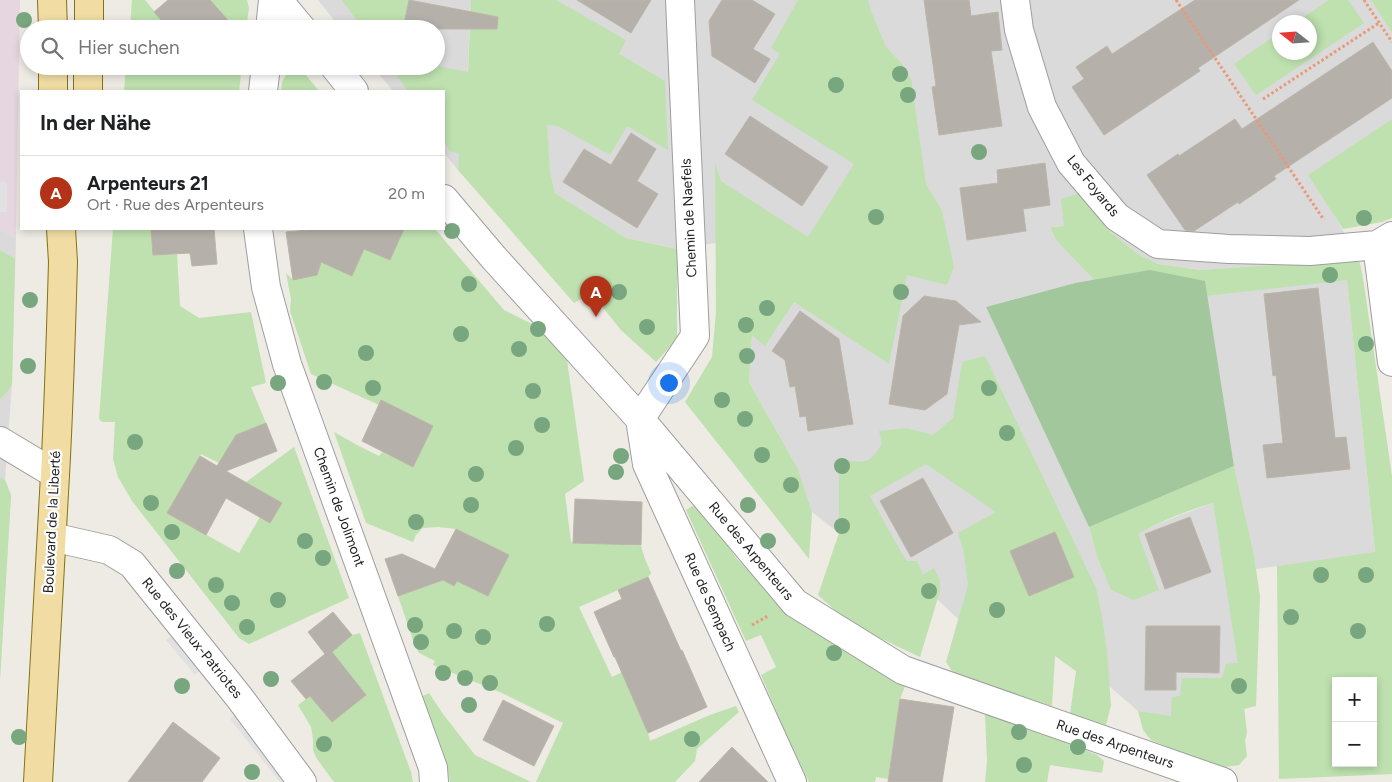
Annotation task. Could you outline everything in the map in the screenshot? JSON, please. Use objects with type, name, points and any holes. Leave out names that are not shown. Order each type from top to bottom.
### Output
[{"type":"main road","points":[[52,0],[53,20]]},
{"type":"main road","points":[[90,0],[90,20]]},
{"type":"main road","points":[[53,75],[53,90]]},
{"type":"main road","points":[[88,75],[88,90]]},
{"type":"main road","name":"Boulevard de la Liberté","points":[[38,782],[55,474],[63,262],[61,230]]},
{"type":"main road","name":"Boulevard de la Liberté","points":[[63,262],[69,230]]},
{"type":"street","points":[[271,20],[273,0]]},
{"type":"street","points":[[278,0],[295,20]]},
{"type":"street","name":"Chemin de Naefels","points":[[640,419],[695,336],[680,0]]},
{"type":"street","name":"Les Foyards","points":[[1015,0],[1019,30],[1042,107],[1071,163],[1117,218],[1158,244],[1229,249],[1302,251],[1343,248],[1384,240]]},
{"type":"street","points":[[263,90],[265,75]]},
{"type":"street","points":[[341,75],[353,90]]},
{"type":"street","name":"Rue des Arpenteurs","points":[[445,200],[494,258],[640,419],[795,603],[903,670],[1192,776],[1223,782]]},
{"type":"street","name":"Chemin de Jolimont","points":[[258,230],[266,287],[287,364],[433,768],[434,782]]},
{"type":"street","points":[[1384,240],[1392,362]]},
{"type":"street","name":"Rue de Sempach","points":[[640,419],[647,464],[792,782]]},
{"type":"street","points":[[0,441],[55,474]]},
{"type":"street","name":"Rue des Vieux-Patriotes","points":[[52,537],[109,550],[132,564],[239,697],[302,782]]},
{"type":"path","points":[[1176,0],[1343,248]]},
{"type":"path","points":[[1364,0],[1392,42]]},
{"type":"path","points":[[1263,99],[1379,23]]},
{"type":"path","points":[[749,626],[773,614]]},
{"type":"shaded area","points":[[0,0],[20,0],[16,238],[0,229]]},
{"type":"shaded area","points":[[318,0],[471,0],[467,83],[458,170],[445,154],[445,90],[392,90],[380,75],[445,75],[445,20],[334,20]]},
{"type":"shaded area","points":[[537,0],[1392,0],[1392,201],[1333,213],[1359,259],[1201,270],[1158,264],[1138,254],[1109,231],[1080,193],[1064,226],[1050,227],[1056,240],[1094,280],[1075,283],[986,307],[1089,527],[1097,555],[1148,528],[1213,503],[1239,663],[1247,733],[1138,711],[1109,686],[1076,671],[1054,655],[958,619],[937,599],[878,563],[812,512],[798,469],[749,382],[752,335],[715,165],[716,243],[677,249],[626,238],[555,193],[550,171]]},
{"type":"shaded area","points":[[0,182],[7,182],[7,212],[0,212]]},
{"type":"shaded area","points":[[0,229],[16,238],[12,384],[5,480],[11,495],[0,680]]},
{"type":"shaded area","points":[[1347,279],[1375,553],[1256,569],[1234,466],[1207,296]]},
{"type":"shaded area","points":[[173,635],[201,670],[195,675],[166,640]]},
{"type":"shaded area","points":[[237,713],[291,782],[280,782],[230,719]]},
{"type":"green space","points":[[132,0],[145,0],[162,20],[131,20]]},
{"type":"green space","points":[[210,0],[247,0],[249,8],[247,20],[228,20]]},
{"type":"green space","points":[[342,0],[409,0],[405,20],[356,20]]},
{"type":"green space","points":[[471,0],[556,0],[626,40],[619,54],[665,81],[668,150],[627,126],[610,155],[558,126],[547,125],[550,171],[555,193],[626,238],[677,249],[677,339],[656,362],[621,330],[591,293],[574,303],[458,170],[459,154],[450,151],[445,144],[445,90],[407,90],[396,75],[445,75],[445,68],[468,72]]},
{"type":"green space","points":[[798,0],[868,0],[886,47],[902,64],[911,79],[926,184],[942,211],[954,267],[947,285],[907,275],[889,364],[794,302],[765,346],[752,335],[749,382],[798,469],[812,512],[809,559],[685,402],[712,357],[716,311],[715,163],[721,181],[808,237],[854,164],[752,100],[780,54],[771,48]]},
{"type":"green space","points":[[1329,0],[1348,0],[1364,23],[1317,54],[1317,15],[1306,15]]},
{"type":"green space","points":[[1371,0],[1392,0],[1392,32]]},
{"type":"green space","points":[[1272,38],[1272,60],[1308,60],[1256,95],[1234,64]]},
{"type":"green space","points":[[125,75],[241,75],[239,90],[124,90]]},
{"type":"green space","points":[[286,75],[306,75],[318,90],[281,90],[282,82]]},
{"type":"green space","points":[[1392,119],[1392,218],[1382,222],[1343,229],[1308,175]]},
{"type":"green space","points":[[1080,193],[1109,231],[1138,254],[1158,264],[1201,270],[1359,259],[1392,476],[1392,774],[1279,779],[1277,566],[1375,552],[1347,280],[1207,296],[1204,281],[1112,277],[1094,280],[1056,240],[1050,227],[1064,226],[1061,199]]},
{"type":"green space","points":[[113,230],[151,230],[153,255],[177,254],[180,306],[199,318],[251,312],[266,383],[251,387],[266,423],[236,435],[219,463],[201,454],[167,513],[239,553],[260,517],[281,503],[246,482],[294,447],[349,598],[249,644],[239,638],[132,501],[118,477],[113,459],[115,422],[102,422],[99,419]]},
{"type":"green space","points":[[404,230],[436,230],[504,310],[546,331],[566,353],[584,481],[565,494],[571,542],[641,546],[651,573],[648,577],[579,607],[612,677],[649,659],[657,675],[628,688],[650,741],[736,706],[739,712],[697,749],[695,761],[675,782],[536,782],[563,723],[502,693],[433,665],[435,661],[419,653],[415,646],[398,596],[423,587],[433,575],[454,586],[457,581],[509,555],[456,529],[423,528],[416,535],[413,542],[366,523],[334,432],[379,456],[382,452],[413,467],[379,405],[311,374],[290,311],[291,299],[286,273],[293,280],[316,275],[321,262],[364,249],[390,260]]},
{"type":"green space","points":[[0,250],[15,259],[12,384],[0,399]]},
{"type":"green space","points":[[1150,270],[1205,281],[1234,466],[1089,527],[986,307],[1075,283]]},
{"type":"green space","points":[[985,356],[1096,588],[1107,652],[1111,705],[1106,725],[1070,714],[1076,671],[1055,656],[1052,706],[966,679],[952,671],[946,662],[968,585],[964,553],[958,533],[996,512],[926,464],[870,496],[906,561],[917,561],[923,575],[934,568],[940,581],[940,591],[920,657],[865,631],[838,613],[818,595],[839,533],[839,476],[846,460],[859,462],[871,458],[882,444],[879,431],[907,428],[933,435],[953,418],[962,362]]},
{"type":"green space","points":[[1234,466],[1254,556],[1260,596],[1256,706],[1244,709],[1247,756],[1239,765],[1225,767],[1201,761],[1151,740],[1143,730],[1138,711],[1171,716],[1172,697],[1180,696],[1182,678],[1222,678],[1226,664],[1238,663],[1213,503],[1175,516],[1138,534],[1159,590],[1134,600],[1111,590],[1097,556],[1089,527]]},
{"type":"green space","points":[[0,477],[5,480],[11,495],[0,680]]},
{"type":"green space","points":[[697,503],[737,559],[792,613],[907,681],[900,699],[888,779],[876,777],[875,782],[809,782],[761,675],[776,667],[761,635],[746,641],[686,510]]},
{"type":"green space","points":[[360,633],[413,782],[334,782],[317,759],[313,750],[311,727],[298,705],[310,696],[332,722],[366,695],[332,652],[352,635]]},
{"type":"green space","points":[[429,693],[475,755],[531,782],[450,782],[442,749],[421,697]]},
{"type":"green space","points":[[985,715],[998,715],[1097,755],[1104,761],[1102,773],[1050,765],[1047,782],[985,782],[987,761]]},
{"type":"building","points":[[168,0],[210,0],[228,20],[161,20],[154,12]]},
{"type":"building","points":[[409,0],[498,17],[497,29],[445,29],[445,20],[405,20]]},
{"type":"building","points":[[577,0],[651,0],[631,33]]},
{"type":"building","points":[[722,0],[752,0],[775,14],[753,49],[770,59],[755,83],[712,56],[709,21]]},
{"type":"building","points":[[924,0],[969,0],[971,16],[998,12],[1002,50],[991,51],[1002,126],[939,135],[932,87],[936,86]]},
{"type":"building","points":[[1195,0],[1299,0],[1277,15],[1272,15],[1272,18],[1198,68],[1200,71],[1104,135],[1072,87],[1084,79],[1076,67],[1107,46],[1112,54]]},
{"type":"building","points":[[1373,42],[1392,71],[1392,98],[1274,176],[1276,179],[1239,204],[1238,202],[1194,231],[1185,230],[1147,175],[1235,119],[1242,129]]},
{"type":"building","points":[[750,116],[828,167],[802,206],[725,154]]},
{"type":"building","points":[[631,133],[656,149],[637,181],[658,194],[637,228],[563,182],[584,149],[611,165]]},
{"type":"building","points":[[1045,163],[1050,205],[1023,209],[1026,231],[967,240],[960,188],[998,183],[997,170]]},
{"type":"building","points":[[151,230],[214,230],[217,264],[192,266],[190,253],[153,255]]},
{"type":"building","points":[[308,230],[404,230],[390,260],[364,249],[352,276],[321,262],[317,275],[293,280],[286,232]]},
{"type":"building","points":[[1318,288],[1335,438],[1346,437],[1350,469],[1267,478],[1263,445],[1283,443],[1276,375],[1273,376],[1264,294]]},
{"type":"building","points":[[924,296],[956,301],[981,322],[959,325],[947,394],[925,410],[889,404],[903,316]]},
{"type":"building","points":[[800,311],[839,339],[853,424],[808,431],[806,416],[800,417],[795,386],[790,387],[785,360],[772,351]]},
{"type":"building","points":[[381,400],[433,426],[413,467],[362,441]]},
{"type":"building","points":[[266,423],[277,451],[226,471],[282,503],[270,523],[226,498],[206,535],[167,513],[200,456],[217,466],[236,435]]},
{"type":"building","points":[[923,478],[953,533],[911,557],[880,501]]},
{"type":"building","points":[[575,499],[642,502],[641,545],[573,543]]},
{"type":"building","points":[[1190,517],[1211,572],[1165,589],[1145,534]]},
{"type":"building","points":[[456,529],[509,555],[488,596],[457,581],[454,586],[443,580],[398,596],[385,559],[402,554],[435,569]]},
{"type":"building","points":[[1055,532],[1074,577],[1029,596],[1010,551]]},
{"type":"building","points":[[648,577],[707,707],[648,733],[594,612],[622,599],[618,590]]},
{"type":"building","points":[[333,612],[352,635],[332,652],[366,695],[332,722],[310,696],[306,699],[291,681],[325,654],[308,632]]},
{"type":"building","points":[[1146,626],[1220,626],[1219,673],[1176,672],[1176,690],[1145,690]]},
{"type":"building","points":[[900,699],[954,707],[942,782],[888,782]]},
{"type":"building","points":[[503,700],[554,726],[534,766],[483,740]]},
{"type":"building","points":[[173,722],[220,758],[202,782],[128,782]]},
{"type":"building","points":[[732,747],[768,782],[699,782]]},
{"type":"place","name":"Arpenteurs 21","points":[[596,317]]}]
